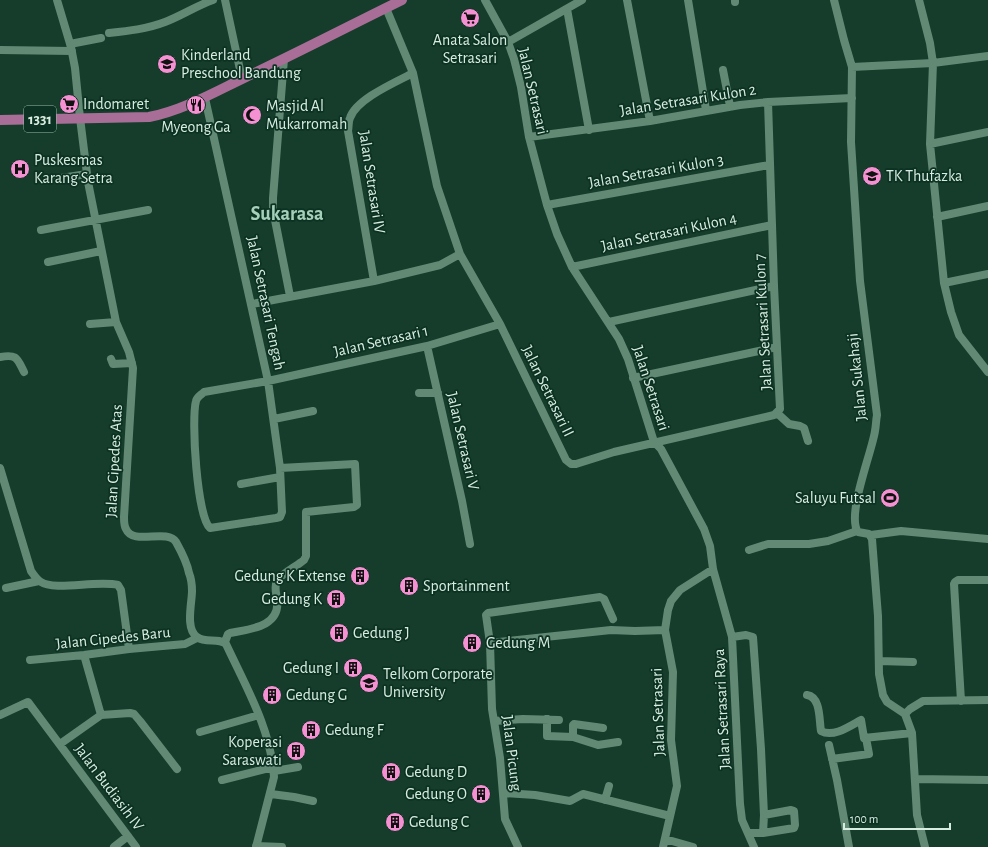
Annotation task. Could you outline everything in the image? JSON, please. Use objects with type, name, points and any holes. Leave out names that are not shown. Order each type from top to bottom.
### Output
[{"type":"main road","points":[[80,118],[149,117],[169,113],[205,98],[284,60],[402,0]]},
{"type":"main road","name":"1331","points":[[0,120],[80,118]]},
{"type":"street","name":"Jalan Cipedes Atas","points":[[57,0],[71,47],[75,68],[87,174],[101,251],[116,322],[129,352],[133,368],[124,517],[125,529],[128,533],[139,537],[168,536],[174,539],[186,562],[189,573],[192,591],[190,623],[193,633],[198,638]]},
{"type":"street","points":[[109,33],[153,26],[166,22],[199,2],[213,0]]},
{"type":"street","points":[[225,0],[242,79]]},
{"type":"street","name":"Jalan Setrasari","points":[[484,0],[508,42],[519,78],[529,137],[547,205],[557,234],[572,267],[620,339],[654,442],[662,449],[704,529],[710,546],[714,569],[680,590],[671,601],[668,610],[665,630],[673,672],[671,740],[677,786],[664,844]]},
{"type":"street","points":[[508,42],[582,0]]},
{"type":"street","points":[[627,0],[650,121]]},
{"type":"street","points":[[688,0],[706,110]]},
{"type":"street","name":"Jalan Sukahaji","points":[[834,0],[852,67],[851,142],[860,281],[877,415],[875,430],[858,495],[855,517],[855,526],[857,531]]},
{"type":"street","points":[[919,0],[930,43],[933,63],[930,144],[944,283],[959,335],[988,372]]},
{"type":"street","name":"Jalan Setrasari II","points":[[386,8],[413,73],[437,186],[460,254],[500,324],[568,462],[576,464],[614,452],[654,442]]},
{"type":"street","points":[[567,9],[589,130]]},
{"type":"street","points":[[0,50],[71,47],[101,38]]},
{"type":"street","points":[[0,45],[71,47]]},
{"type":"street","points":[[852,67],[933,63],[988,56]]},
{"type":"street","points":[[284,60],[273,204],[275,224],[290,296]]},
{"type":"street","points":[[723,70],[730,106]]},
{"type":"street","name":"Jalan Setrasari IV","points":[[374,281],[348,130],[349,119],[357,106],[375,93],[413,73]]},
{"type":"street","name":"Jalan Setrasari Tengah","points":[[205,98],[268,381],[280,468],[282,512],[280,516]]},
{"type":"street","name":"Jalan Setrasari Kulon 2","points":[[529,137],[650,121],[730,106],[768,102],[852,98]]},
{"type":"street","name":"Jalan Setrasari Kulon 7","points":[[654,442],[777,414],[780,409],[768,102]]},
{"type":"street","points":[[930,144],[988,132]]},
{"type":"street","name":"Jalan Setrasari Kulon 3","points":[[547,205],[770,165]]},
{"type":"street","points":[[48,180],[87,174]]},
{"type":"street","points":[[937,217],[988,206]]},
{"type":"street","points":[[41,230],[148,210]]},
{"type":"street","name":"Jalan Setrasari Kulon 4","points":[[572,267],[772,225]]},
{"type":"street","points":[[48,262],[101,251]]},
{"type":"street","points":[[252,304],[374,281],[440,265],[460,254]]},
{"type":"street","points":[[944,283],[988,274]]},
{"type":"street","points":[[609,322],[774,286]]},
{"type":"street","points":[[90,324],[116,322]]},
{"type":"street","name":"Jalan Setrasari 1","points":[[280,516],[276,518],[210,528],[205,519],[200,499],[197,474],[194,414],[197,399],[204,392],[268,381],[427,346],[500,324]]},
{"type":"street","name":"Jalan Setrasari V","points":[[427,346],[470,544]]},
{"type":"street","points":[[633,378],[777,347]]},
{"type":"street","points":[[0,358],[9,356],[14,357],[18,360],[24,372]]},
{"type":"street","points":[[111,359],[113,364],[132,363]]},
{"type":"street","points":[[419,393],[438,393]]},
{"type":"street","points":[[274,419],[313,411]]},
{"type":"street","points":[[777,414],[789,424],[804,428],[808,441]]},
{"type":"street","points":[[280,468],[355,464],[356,505],[354,507],[306,512],[305,558],[280,577],[276,582],[277,606],[271,620],[258,627],[230,633],[228,634],[225,642],[259,714],[267,737],[274,769],[271,794],[256,846],[282,847]]},
{"type":"street","points":[[0,468],[3,492],[31,571],[39,581],[51,586],[100,583],[118,585],[121,590],[129,649]]},
{"type":"street","points":[[241,484],[280,477]]},
{"type":"street","points":[[749,550],[768,544],[809,544],[828,541],[857,531],[871,535],[900,532],[988,539]]},
{"type":"street","points":[[871,535],[873,542],[878,604],[879,674],[883,695],[888,702],[905,714],[912,733],[917,815],[925,847]]},
{"type":"street","name":"Jalan Setrasari Raya","points":[[714,569],[732,637],[742,820],[756,846]]},
{"type":"street","points":[[961,701],[954,589],[956,581],[958,580],[988,580]]},
{"type":"street","points":[[6,588],[39,581]]},
{"type":"street","name":"Jalan Picung","points":[[518,847],[506,823],[500,758],[494,721],[490,643],[486,616],[488,613],[600,597],[604,599],[613,619]]},
{"type":"street","points":[[490,643],[611,630],[665,630]]},
{"type":"street","points":[[732,637],[746,635],[753,637],[761,749],[764,815],[763,832]]},
{"type":"street","points":[[198,638],[225,642]]},
{"type":"street","name":"Jalan Cipedes Baru","points":[[30,660],[185,644],[198,638]]},
{"type":"street","points":[[84,655],[101,715],[134,714],[176,769]]},
{"type":"street","points":[[879,660],[913,662]]},
{"type":"street","points":[[807,695],[812,696],[817,702],[821,732],[830,734],[847,728],[861,720],[869,754],[832,759]]},
{"type":"street","points":[[905,714],[910,709],[924,702],[988,700]]},
{"type":"street","name":"Jalan Budiasih IV","points":[[0,715],[28,702],[136,847]]},
{"type":"street","points":[[200,732],[259,714]]},
{"type":"street","name":"Jalan Budiasih IV","points":[[60,744],[101,715]]},
{"type":"street","points":[[494,721],[523,719],[559,720]]},
{"type":"street","points":[[546,719],[547,736],[573,737],[598,745],[618,742]]},
{"type":"street","points":[[573,737],[574,724],[603,728]]},
{"type":"street","points":[[865,738],[912,733]]},
{"type":"street","points":[[829,745],[849,847]]},
{"type":"street","points":[[222,780],[274,769],[298,767]]},
{"type":"street","points":[[915,779],[988,780]]},
{"type":"street","points":[[605,800],[609,786]]},
{"type":"street","points":[[503,793],[535,795],[570,801],[583,794],[670,816]]},
{"type":"street","points":[[271,794],[313,801]]},
{"type":"street","points":[[748,833],[794,828],[793,810],[764,815]]},
{"type":"street","points":[[114,847],[128,836]]},
{"type":"street","points":[[664,844],[672,841],[693,847]]},
{"type":"place","name":"Anata Salon Setrasari","points":[[470,18]]},
{"type":"place","name":"Kinderland Preschool Bandung","points":[[167,64]]},
{"type":"place","name":"Indomaret","points":[[69,104]]},
{"type":"place","name":"Myeong Ga","points":[[196,105]]},
{"type":"place","name":"Masjid Al Mukarromah","points":[[252,115]]},
{"type":"place","name":"Puskesmas Karang Setra","points":[[20,169]]},
{"type":"place","name":"TK Thufazka","points":[[872,176]]},
{"type":"place","name":"Saluyu Futsal","points":[[890,498]]},
{"type":"place","name":"Gedung K Extense","points":[[360,576]]},
{"type":"place","name":"Sportainment","points":[[409,586]]},
{"type":"place","name":"Gedung K","points":[[336,599]]},
{"type":"place","name":"Gedung J","points":[[339,633]]},
{"type":"place","name":"Gedung M","points":[[472,643]]},
{"type":"place","name":"Gedung I","points":[[353,668]]},
{"type":"place","name":"Telkom Corporate University","points":[[369,683]]},
{"type":"place","name":"Gedung G","points":[[272,695]]},
{"type":"place","name":"Gedung F","points":[[311,730]]},
{"type":"place","name":"Koperasi Saraswati","points":[[296,751]]},
{"type":"place","name":"Gedung D","points":[[391,772]]},
{"type":"place","name":"Gedung O","points":[[481,794]]},
{"type":"place","name":"Gedung C","points":[[395,822]]},
{"type":"district","name":"Sukarasa","points":[[287,214]]}]
